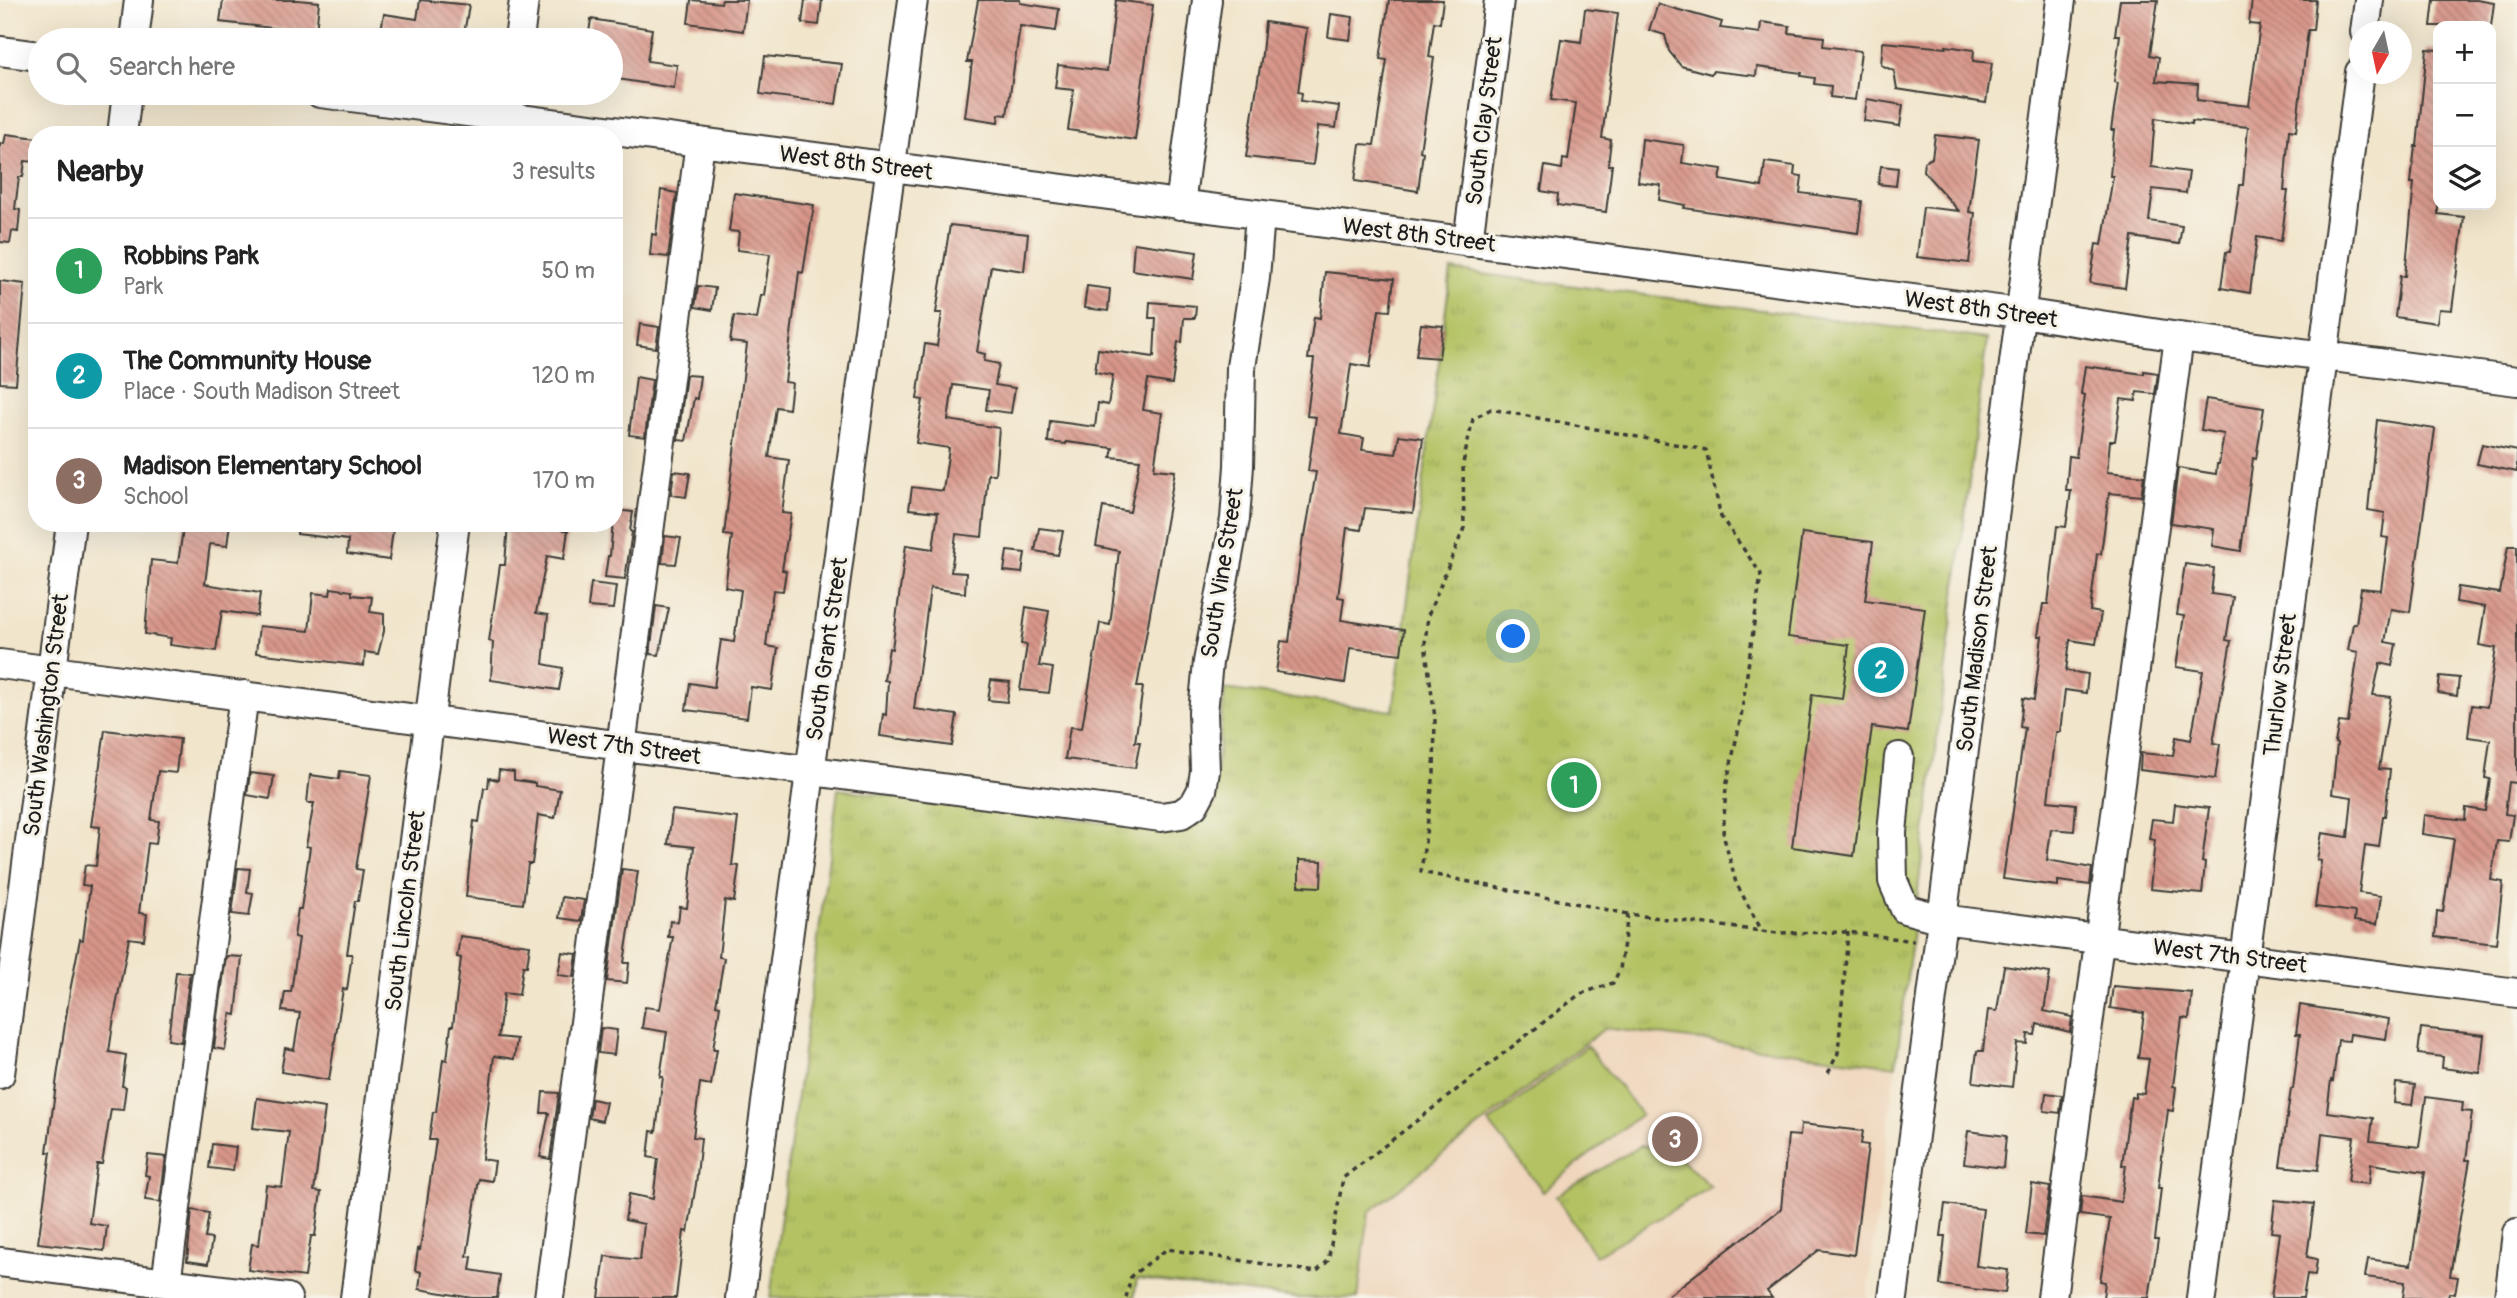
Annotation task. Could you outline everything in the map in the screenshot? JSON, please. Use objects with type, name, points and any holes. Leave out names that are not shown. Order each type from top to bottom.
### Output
[{"type":"street","points":[[136,28],[139,0]]},
{"type":"street","points":[[520,28],[524,0]]},
{"type":"street","name":"South Grant Street","points":[[740,1298],[913,0]]},
{"type":"street","points":[[1180,205],[1207,0]]},
{"type":"street","name":"South Clay Street","points":[[1468,242],[1499,0]]},
{"type":"street","name":"South Madison Street","points":[[1894,1298],[2021,313],[2057,0]]},
{"type":"street","points":[[2366,21],[2369,0]]},
{"type":"street","points":[[0,51],[28,54]]},
{"type":"street","name":"Thurlow Street","points":[[2201,1298],[2358,84]]},
{"type":"street","points":[[123,126],[126,105]]},
{"type":"street","name":"West 8th Street","points":[[423,105],[586,126]]},
{"type":"street","name":"West 8th Street","points":[[623,131],[2021,313],[2179,337],[2517,381]]},
{"type":"street","points":[[549,1298],[700,142]]},
{"type":"street","name":"South Vine Street","points":[[1194,805],[1202,790],[1205,771],[1203,712],[1208,662],[1235,519],[1241,367],[1255,278],[1260,215]]},
{"type":"street","points":[[2052,1298],[2179,337]]},
{"type":"street","name":"South Washington Street","points":[[0,1074],[6,972],[52,671],[70,532]]},
{"type":"street","name":"South Lincoln Street","points":[[355,1298],[454,532]]},
{"type":"street","name":"West 7th Street","points":[[0,664],[1161,817],[1181,814],[1194,805]]},
{"type":"street","points":[[166,1283],[244,695]]},
{"type":"street","name":"West 7th Street","points":[[1899,757],[1892,833],[1893,881],[1905,909],[1942,919],[2517,993]]},
{"type":"street","points":[[2509,1298],[2517,1233]]},
{"type":"street","points":[[0,1262],[287,1298]]},
{"type":"path","points":[[1762,931],[1736,883],[1723,834],[1726,787],[1741,717],[1761,574],[1721,517],[1706,450],[1490,409],[1473,419],[1463,463],[1464,528],[1428,615],[1425,643],[1435,718],[1434,773],[1421,872],[1629,914],[1777,933],[1848,932],[1915,941]]},
{"type":"path","points":[[1126,1298],[1131,1276],[1167,1249],[1316,1272],[1328,1261],[1343,1178],[1580,995],[1613,983],[1620,970],[1629,914]]},
{"type":"path","points":[[1828,1073],[1838,1053],[1848,932]]},
{"type":"shaded area","points":[[1605,1028],[1896,1066],[1867,1298],[1358,1298],[1369,1213]]},
{"type":"green space","points":[[1451,270],[1987,339],[1896,1066],[1605,1028],[1369,1212],[1358,1298],[1297,1298],[1137,1279],[1134,1298],[770,1298],[838,789],[1169,831],[1194,820],[1213,801],[1225,689],[1393,711]]},
{"type":"green space","points":[[1587,1046],[1641,1114],[1543,1191],[1489,1123]]},
{"type":"green space","points":[[1640,1146],[1671,1154],[1711,1187],[1595,1256],[1556,1196]]},
{"type":"building","points":[[223,0],[319,2],[316,28],[272,28],[220,22]]},
{"type":"building","points":[[420,0],[469,5],[465,28],[381,28],[384,14],[417,19]]},
{"type":"building","points":[[691,0],[721,3],[722,0],[747,0],[743,31],[688,23]]},
{"type":"building","points":[[805,0],[822,0],[819,25],[802,23]]},
{"type":"building","points":[[978,0],[1020,0],[1020,3],[1059,9],[1056,31],[1020,26],[1007,115],[999,114],[998,122],[965,117],[972,62],[967,62]]},
{"type":"building","points":[[1116,0],[1153,5],[1135,140],[1068,130],[1074,90],[1055,88],[1058,65],[1107,71]]},
{"type":"building","points":[[1389,0],[1443,0],[1440,23],[1434,22],[1429,57],[1434,58],[1420,151],[1423,152],[1418,191],[1355,181],[1360,144],[1374,145],[1387,60],[1380,59]]},
{"type":"building","points":[[2120,0],[2158,0],[2150,55],[2159,57],[2156,81],[2198,84],[2197,100],[2249,106],[2260,25],[2249,24],[2252,0],[2316,0],[2313,30],[2308,30],[2296,131],[2289,130],[2284,191],[2288,191],[2281,241],[2257,237],[2250,293],[2221,288],[2226,252],[2230,252],[2240,185],[2243,185],[2248,127],[2192,121],[2192,124],[2155,118],[2151,167],[2189,172],[2186,193],[2153,189],[2149,221],[2182,226],[2179,244],[2132,237],[2125,288],[2090,283],[2096,244],[2102,245],[2113,176],[2110,176],[2114,130],[2111,130],[2118,83],[2114,82],[2120,35],[2115,35]]},
{"type":"building","points":[[2434,0],[2477,0],[2494,3],[2492,21],[2433,21],[2431,26]]},
{"type":"building","points":[[1658,4],[1722,22],[1720,28],[1760,33],[1761,22],[1790,26],[1789,33],[1824,37],[1823,46],[1861,51],[1855,100],[1830,97],[1831,86],[1814,84],[1815,78],[1801,76],[1802,73],[1757,67],[1756,76],[1713,71],[1711,74],[1681,66],[1669,51],[1665,35],[1649,30]]},
{"type":"building","points":[[1585,9],[1618,13],[1602,138],[1611,140],[1608,165],[1612,165],[1606,212],[1557,205],[1558,194],[1541,191],[1545,166],[1562,169],[1563,159],[1568,160],[1576,103],[1551,100],[1561,39],[1581,42]]},
{"type":"building","points":[[1331,14],[1353,17],[1350,40],[1328,37]]},
{"type":"building","points":[[591,19],[652,29],[647,61],[677,65],[674,88],[623,80],[623,28],[590,28]]},
{"type":"building","points":[[1265,22],[1307,28],[1298,92],[1302,93],[1301,101],[1339,106],[1336,128],[1318,126],[1313,165],[1246,157]]},
{"type":"building","points":[[1883,42],[1974,50],[1973,61],[1992,63],[1986,103],[1897,89],[1894,71],[1881,65]]},
{"type":"building","points":[[2427,49],[2433,50],[2433,210],[2438,210],[2438,214],[2464,217],[2452,310],[2439,309],[2437,323],[2395,317],[2400,276],[2405,276],[2414,183],[2411,183]]},
{"type":"building","points":[[765,56],[842,64],[836,104],[760,94]]},
{"type":"building","points":[[1867,99],[1903,105],[1900,126],[1864,121]]},
{"type":"building","points":[[6,134],[28,137],[28,161],[25,161],[23,177],[19,177],[15,209],[20,210],[18,232],[12,231],[10,243],[0,242],[0,143],[4,144]]},
{"type":"building","points":[[1935,135],[1979,140],[1969,212],[1975,213],[1969,263],[1917,257],[1923,207],[1959,211],[1923,171],[1924,162],[1932,158]]},
{"type":"building","points":[[1642,139],[1684,145],[1682,163],[1722,169],[1720,180],[1762,187],[1765,162],[1795,166],[1794,175],[1802,176],[1800,193],[1862,201],[1858,233],[1684,208],[1685,205],[1659,200],[1661,185],[1638,182]]},
{"type":"building","points":[[1881,166],[1898,168],[1896,186],[1878,184]]},
{"type":"building","points":[[661,190],[677,193],[668,257],[650,255],[652,234],[656,235]]},
{"type":"building","points":[[734,193],[814,205],[803,273],[799,272],[785,382],[792,383],[789,409],[776,407],[769,457],[789,460],[782,513],[791,514],[782,570],[786,571],[783,591],[773,590],[766,646],[778,648],[772,690],[751,687],[747,718],[686,710],[690,683],[714,687],[721,640],[734,642],[741,590],[725,587],[732,536],[724,535],[747,344],[730,342],[734,316],[757,319],[761,295],[764,295],[770,254],[737,250],[739,232],[729,231]]},
{"type":"building","points":[[950,225],[1028,234],[1024,271],[991,266],[977,352],[985,354],[984,361],[999,364],[995,385],[1015,388],[1011,413],[986,410],[989,390],[953,385],[948,420],[999,428],[995,474],[988,474],[982,537],[956,534],[951,572],[966,573],[965,593],[930,588],[914,709],[957,715],[952,746],[880,736],[883,714],[886,715],[888,681],[884,680],[889,648],[892,649],[906,545],[933,549],[938,512],[909,509],[912,487],[943,491],[949,448],[916,443],[923,400],[917,399],[925,344],[937,346],[942,313],[936,313]]},
{"type":"building","points":[[1134,243],[1197,252],[1193,279],[1132,270]]},
{"type":"building","points":[[1325,272],[1394,279],[1390,311],[1379,310],[1370,367],[1351,364],[1341,434],[1364,438],[1362,450],[1396,454],[1399,435],[1423,438],[1413,513],[1365,508],[1361,530],[1347,528],[1338,597],[1344,598],[1341,620],[1404,630],[1401,654],[1350,648],[1345,683],[1276,672],[1281,641],[1289,642],[1303,536],[1316,472],[1308,471],[1316,417],[1307,416],[1314,359],[1308,359],[1314,317],[1320,318]]},
{"type":"building","points":[[0,281],[25,284],[16,384],[0,383]]},
{"type":"building","points":[[698,286],[715,288],[712,310],[695,307]]},
{"type":"building","points":[[1087,286],[1110,289],[1108,311],[1084,308]]},
{"type":"building","points":[[1150,302],[1196,306],[1195,318],[1184,318],[1182,342],[1178,342],[1172,384],[1148,380],[1143,410],[1162,413],[1154,469],[1175,471],[1137,687],[1143,687],[1135,742],[1140,742],[1135,768],[1065,759],[1070,727],[1082,728],[1100,623],[1110,625],[1119,551],[1096,546],[1103,507],[1130,512],[1140,460],[1111,457],[1113,448],[1048,442],[1050,421],[1095,427],[1098,403],[1108,405],[1113,375],[1095,372],[1098,349],[1154,357],[1156,318],[1149,318]]},
{"type":"building","points":[[640,324],[659,327],[656,348],[637,345]]},
{"type":"building","points":[[1421,324],[1443,326],[1439,358],[1416,356]]},
{"type":"building","points":[[2085,366],[2144,374],[2144,371],[2158,373],[2155,394],[2137,392],[2136,401],[2121,399],[2115,441],[2110,441],[2107,472],[2144,476],[2141,496],[2109,493],[2101,554],[2097,554],[2090,611],[2101,613],[2096,644],[2070,640],[2066,671],[2088,674],[2086,693],[2065,690],[2060,732],[2056,732],[2048,801],[2076,804],[2074,831],[2051,829],[2047,860],[2092,868],[2090,885],[2058,881],[2058,886],[2003,879],[2025,728],[2020,727],[2023,698],[2034,700],[2042,636],[2038,636],[2043,604],[2048,604],[2057,526],[2066,527],[2071,491],[2066,491],[2069,456],[2076,457],[2085,395],[2081,394]]},
{"type":"building","points":[[686,375],[700,376],[686,441],[678,440]]},
{"type":"building","points":[[636,377],[652,380],[645,437],[629,435]]},
{"type":"building","points":[[2206,399],[2264,408],[2256,459],[2253,458],[2241,551],[2212,546],[2214,529],[2171,523],[2178,468],[2216,474],[2219,464],[2224,434],[2201,430]]},
{"type":"building","points":[[2377,420],[2435,429],[2410,612],[2391,609],[2385,642],[2396,644],[2392,666],[2380,663],[2373,695],[2391,697],[2379,769],[2390,770],[2385,816],[2379,847],[2365,845],[2359,893],[2381,896],[2377,924],[2354,921],[2355,912],[2315,907],[2321,861],[2317,860],[2322,833],[2348,837],[2352,797],[2332,794],[2335,743],[2339,722],[2348,723],[2358,652],[2348,650],[2353,624],[2356,624],[2361,588],[2381,590],[2388,538],[2382,537],[2385,513],[2368,510]]},
{"type":"building","points":[[2482,444],[2517,451],[2517,472],[2477,464]]},
{"type":"building","points":[[674,471],[690,473],[686,497],[671,495]]},
{"type":"building","points":[[623,511],[633,512],[625,579],[605,577],[612,532],[623,532]]},
{"type":"building","points":[[1039,528],[1063,531],[1058,555],[1035,551]]},
{"type":"building","points":[[183,532],[229,532],[227,546],[210,544],[205,584],[260,593],[257,616],[222,611],[216,651],[170,645],[171,638],[145,634],[151,560],[178,563]]},
{"type":"building","points":[[393,532],[389,560],[347,554],[348,540],[297,534]]},
{"type":"building","points":[[507,532],[568,532],[564,559],[547,556],[536,613],[548,615],[543,664],[563,668],[559,690],[491,680],[493,642],[489,641],[500,565],[505,565]]},
{"type":"building","points":[[1802,533],[1873,542],[1865,600],[1925,608],[1908,732],[1872,727],[1854,856],[1792,847],[1812,695],[1842,699],[1849,645],[1788,637]]},
{"type":"building","points":[[665,536],[681,538],[676,564],[662,563]]},
{"type":"building","points":[[2508,546],[2517,546],[2517,783],[2509,782],[2505,814],[2513,815],[2509,842],[2497,841],[2491,880],[2503,882],[2496,944],[2435,937],[2437,911],[2443,912],[2454,839],[2422,834],[2424,815],[2465,820],[2466,808],[2485,811],[2490,779],[2485,778],[2490,740],[2468,737],[2472,705],[2487,707],[2496,648],[2479,645],[2485,607],[2456,602],[2458,587],[2500,593]]},
{"type":"building","points":[[1007,551],[1025,553],[1022,573],[1004,571]]},
{"type":"building","points":[[2185,564],[2214,568],[2211,594],[2233,597],[2226,640],[2231,641],[2213,743],[2220,744],[2215,779],[2140,770],[2141,753],[2173,756],[2176,737],[2191,740],[2203,671],[2176,667],[2184,616],[2177,615]]},
{"type":"building","points":[[591,583],[616,586],[613,609],[588,607]]},
{"type":"building","points":[[331,588],[352,591],[352,595],[372,597],[370,612],[384,614],[384,631],[378,654],[365,652],[364,666],[256,653],[259,626],[309,631],[313,593],[330,595]]},
{"type":"building","points":[[656,606],[669,608],[659,655],[650,654]]},
{"type":"building","points":[[1026,607],[1049,611],[1039,666],[1053,668],[1049,693],[1020,690],[1027,645],[1021,644]]},
{"type":"building","points":[[2440,676],[2459,678],[2457,696],[2438,693]]},
{"type":"building","points":[[991,680],[1010,682],[1007,702],[988,700]]},
{"type":"building","points":[[105,730],[180,739],[176,773],[158,771],[151,820],[159,821],[156,844],[148,843],[139,913],[147,914],[144,940],[129,938],[114,1017],[109,1052],[126,1055],[122,1086],[126,1087],[123,1110],[111,1109],[102,1164],[97,1164],[89,1223],[107,1226],[104,1251],[38,1243],[51,1152],[47,1152],[57,1077],[70,991],[80,939],[83,940],[90,886],[82,885],[85,865],[96,866],[100,827],[91,826]]},
{"type":"building","points":[[499,770],[514,772],[514,780],[560,790],[555,818],[538,815],[532,864],[528,864],[523,904],[466,897],[474,821],[479,822],[484,788],[488,788],[489,778],[498,780]]},
{"type":"building","points":[[340,771],[371,775],[356,869],[363,870],[347,954],[352,954],[347,990],[343,989],[329,1080],[281,1072],[285,1048],[294,1050],[300,1013],[282,1011],[285,992],[291,992],[299,938],[294,937],[310,847],[306,846],[314,803],[307,803],[310,775],[339,779]]},
{"type":"building","points":[[250,773],[274,776],[270,799],[247,795]]},
{"type":"building","points":[[2175,804],[2209,808],[2202,862],[2205,863],[2202,894],[2150,889],[2155,840],[2149,839],[2152,819],[2173,821]]},
{"type":"building","points":[[672,810],[738,818],[732,865],[739,866],[734,902],[725,900],[719,957],[724,958],[716,1005],[720,1006],[713,1049],[717,1049],[711,1085],[700,1083],[693,1137],[701,1138],[696,1184],[688,1232],[684,1231],[676,1298],[599,1298],[605,1256],[640,1260],[644,1224],[625,1220],[629,1194],[653,1199],[658,1159],[648,1157],[651,1131],[656,1132],[667,1032],[642,1028],[645,1007],[660,1009],[673,937],[668,937],[670,921],[678,922],[680,907],[687,908],[694,847],[668,844]]},
{"type":"building","points":[[1299,860],[1322,861],[1321,887],[1299,886]]},
{"type":"building","points":[[238,868],[250,869],[247,892],[253,893],[249,916],[232,914]]},
{"type":"building","points":[[622,869],[638,871],[624,963],[629,963],[627,983],[607,981]]},
{"type":"building","points":[[562,897],[584,900],[581,921],[559,918]]},
{"type":"building","points":[[460,936],[530,945],[527,966],[523,966],[519,995],[504,993],[498,1037],[517,1039],[514,1059],[494,1056],[482,1159],[495,1161],[492,1181],[479,1179],[467,1256],[472,1257],[470,1270],[500,1275],[497,1298],[472,1298],[419,1289],[421,1272],[415,1270],[436,1140],[429,1140],[433,1112],[436,1112],[443,1059],[447,1060],[453,1026],[461,958],[457,957]]},
{"type":"building","points":[[562,952],[577,954],[574,977],[558,975]]},
{"type":"building","points":[[226,956],[242,957],[236,1015],[231,1014],[225,1050],[214,1048]]},
{"type":"building","points":[[2004,966],[2050,973],[2044,1011],[2072,1017],[2070,1032],[2037,1024],[2035,1035],[2028,1034],[2027,1044],[2017,1043],[2012,1087],[1973,1082],[1977,1051],[1983,1051],[1988,1010],[1997,1011]]},
{"type":"building","points":[[176,972],[190,973],[181,1042],[168,1040]]},
{"type":"building","points":[[2113,986],[2192,993],[2189,1019],[2182,1018],[2173,1086],[2176,1087],[2173,1111],[2168,1110],[2158,1188],[2161,1188],[2155,1240],[2158,1240],[2149,1298],[2103,1298],[2105,1282],[2100,1281],[2110,1219],[2080,1215],[2082,1196],[2121,1202],[2126,1165],[2122,1165],[2131,1097],[2135,1098],[2136,1093],[2144,1094],[2149,1059],[2138,1058],[2144,1013],[2110,1008]]},
{"type":"building","points":[[2300,1005],[2389,1019],[2386,1039],[2350,1034],[2349,1041],[2338,1040],[2333,1081],[2331,1080],[2327,1112],[2373,1118],[2370,1141],[2419,1147],[2426,1097],[2463,1102],[2462,1111],[2472,1112],[2466,1160],[2470,1160],[2450,1276],[2458,1277],[2455,1294],[2449,1293],[2448,1298],[2403,1298],[2405,1282],[2365,1277],[2368,1259],[2411,1265],[2425,1172],[2371,1164],[2369,1184],[2348,1182],[2354,1137],[2322,1133],[2318,1170],[2280,1166],[2300,1034],[2296,1034]]},
{"type":"building","points":[[601,1028],[617,1030],[614,1055],[598,1053]]},
{"type":"building","points":[[2421,1028],[2484,1035],[2480,1073],[2442,1068],[2443,1057],[2418,1054]]},
{"type":"building","points":[[2396,1083],[2415,1085],[2412,1105],[2394,1103]]},
{"type":"building","points":[[543,1092],[559,1093],[550,1159],[540,1157],[549,1113],[541,1113]]},
{"type":"building","points":[[2046,1093],[2062,1095],[2060,1113],[2044,1111]]},
{"type":"building","points":[[257,1098],[325,1108],[314,1191],[321,1192],[315,1236],[311,1236],[305,1277],[248,1270],[252,1244],[259,1245],[266,1185],[282,1187],[289,1132],[253,1128]]},
{"type":"building","points":[[592,1099],[606,1102],[602,1121],[589,1118]]},
{"type":"building","points":[[1801,1124],[1863,1131],[1861,1144],[1868,1145],[1854,1255],[1819,1250],[1767,1291],[1772,1298],[1665,1298],[1781,1209],[1788,1135],[1800,1136]]},
{"type":"building","points":[[1968,1131],[2006,1136],[2003,1168],[1964,1163]]},
{"type":"building","points":[[212,1144],[236,1147],[233,1171],[209,1168]]},
{"type":"building","points":[[148,1155],[166,1157],[160,1202],[145,1200],[149,1176],[145,1175]]},
{"type":"building","points":[[2032,1184],[2050,1187],[2043,1236],[2026,1234]]},
{"type":"building","points":[[2275,1200],[2314,1204],[2307,1257],[2317,1259],[2315,1275],[2307,1274],[2303,1298],[2271,1298],[2280,1233],[2271,1232]]},
{"type":"building","points":[[1945,1204],[1983,1209],[1976,1266],[2008,1270],[2005,1293],[1940,1285]]},
{"type":"building","points":[[192,1210],[209,1213],[205,1238],[212,1239],[208,1264],[187,1261]]},
{"type":"place","name":"The Community House","points":[[1881,670]]},
{"type":"place","name":"Robbins Park","points":[[1574,785]]},
{"type":"place","name":"Madison Elementary School","points":[[1675,1139]]}]
